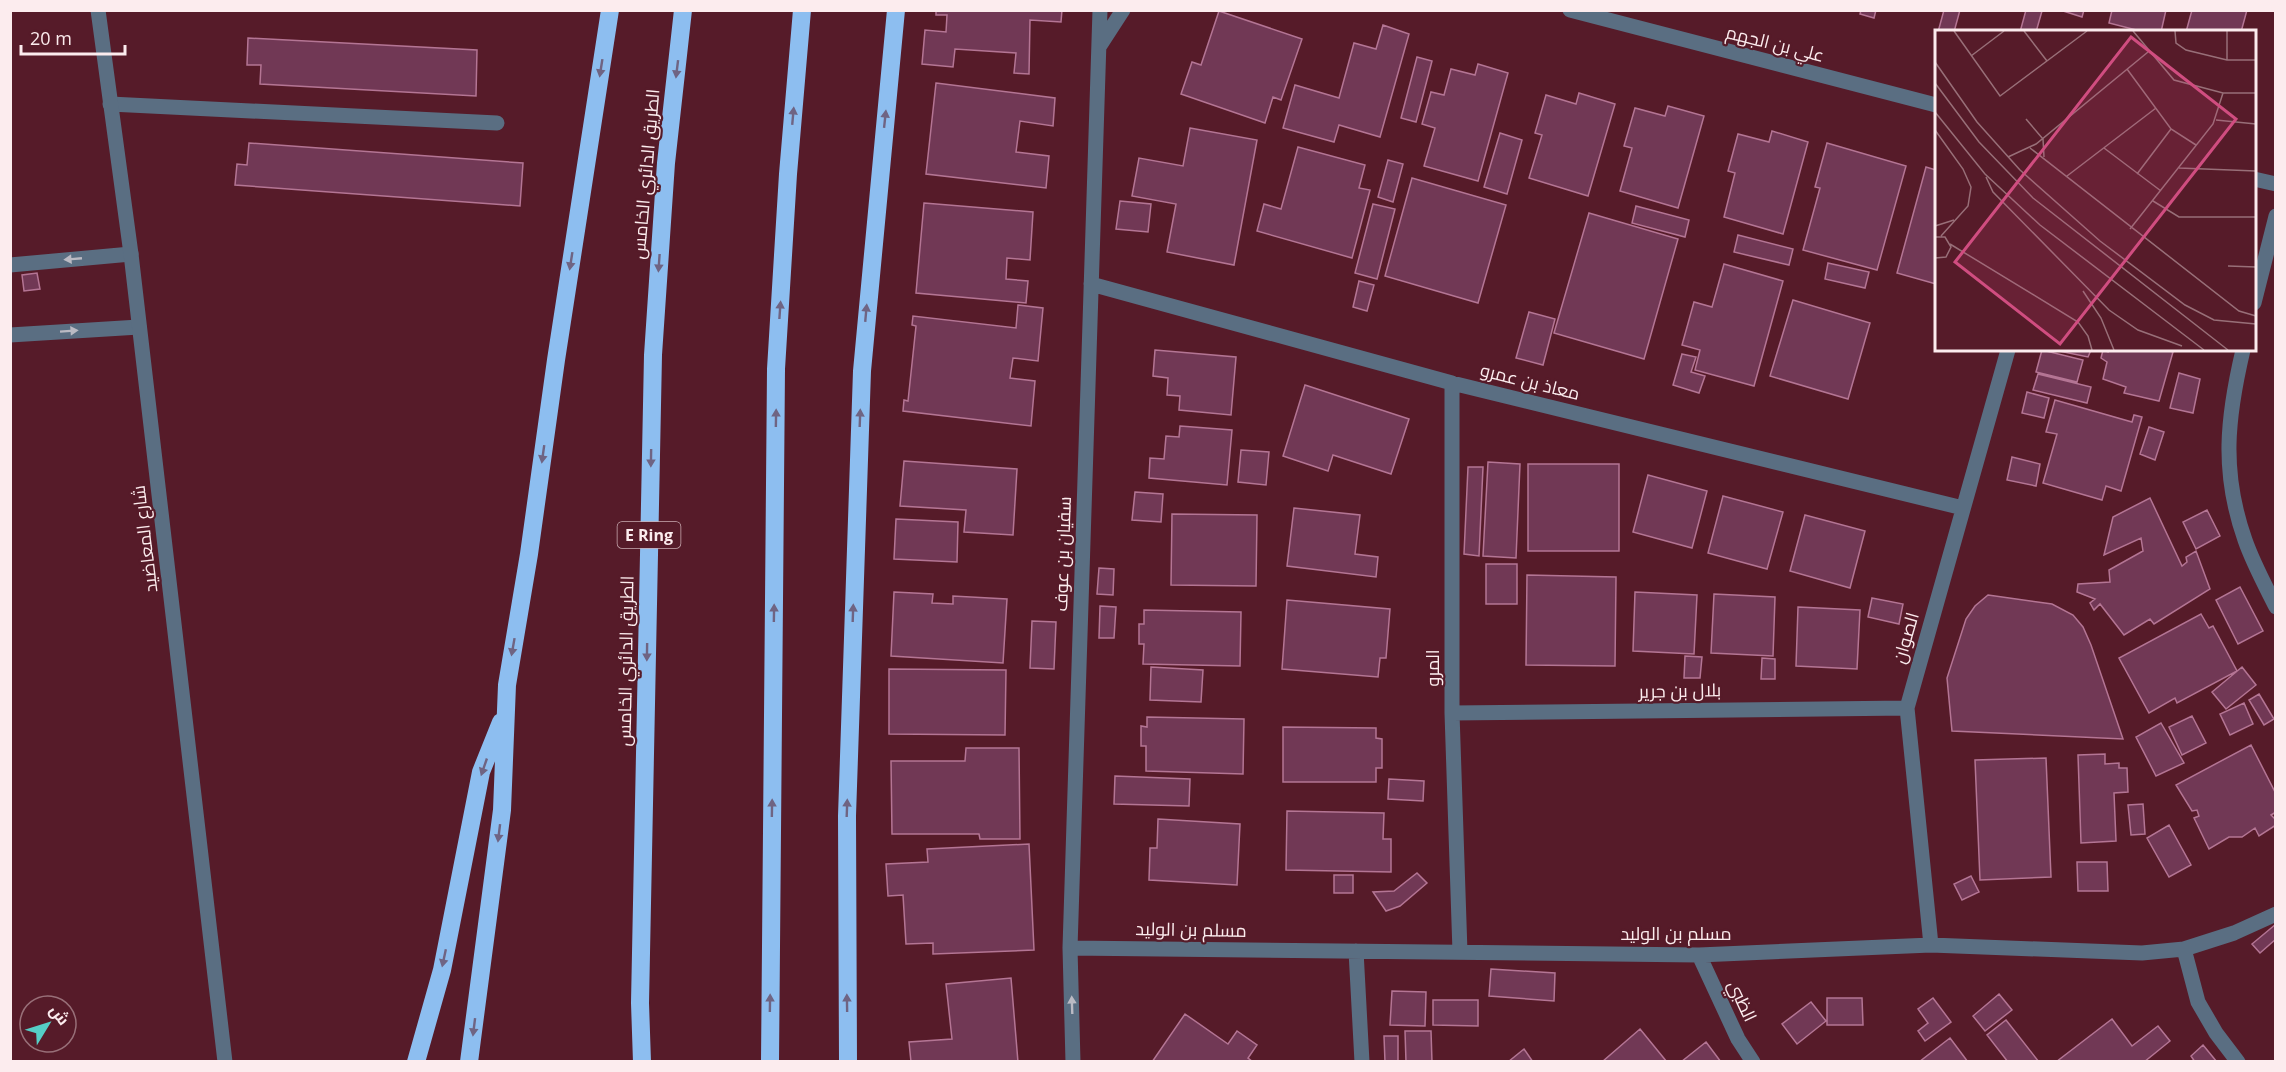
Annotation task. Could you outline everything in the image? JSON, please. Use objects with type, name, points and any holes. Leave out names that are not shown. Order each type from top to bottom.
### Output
[{"type":"highway","points":[[469,1062],[502,810],[505,712],[512,651],[529,554],[610,10]]},
{"type":"highway","name":"الطريق الدائري الخامس","points":[[642,1062],[640,991],[653,355],[666,163],[683,10]]},
{"type":"highway","points":[[770,1062],[776,369],[788,174],[802,10]]},
{"type":"highway","points":[[848,1062],[847,816],[862,371],[896,10]]},
{"type":"highway","points":[[416,1062],[442,970],[482,772],[505,712]]},
{"type":"street","name":"سفيان بن عوف","points":[[1074,1062],[1070,948],[1100,10]]},
{"type":"street","points":[[1099,47],[1123,10]]},
{"type":"street","name":"علي بن الجهم","points":[[1570,10],[1935,105]]},
{"type":"street","name":"شارع المعاضيد","points":[[98,11],[131,254],[225,1062]]},
{"type":"street","points":[[110,104],[497,123]]},
{"type":"street","points":[[2256,179],[2276,184]]},
{"type":"street","points":[[2256,295],[2276,216]]},
{"type":"street","points":[[10,265],[131,254]]},
{"type":"street","name":"معاذ بن عمرو","points":[[1091,284],[1452,383],[1963,507]]},
{"type":"street","points":[[10,335],[139,327]]},
{"type":"street","name":"الصوان","points":[[1931,945],[1907,708],[2008,351]]},
{"type":"street","points":[[2244,351],[2235,386],[2228,438],[2230,487],[2245,541],[2276,608]]},
{"type":"street","name":"المرو","points":[[1452,383],[1452,713],[1460,952]]},
{"type":"street","name":"بلال بن جرير","points":[[1452,713],[1907,708]]},
{"type":"street","name":"مسلم بن الوليد","points":[[1070,948],[1700,955],[1931,945],[2142,953],[2184,949],[2234,933],[2276,914]]},
{"type":"street","points":[[2184,949],[2198,1002],[2216,1033],[2238,1062]]},
{"type":"street","points":[[1356,951],[1362,1062]]},
{"type":"street","name":"الظبي","points":[[1700,955],[1738,1039],[1753,1062]]},
{"type":"building","points":[[936,10],[1062,10],[1061,22],[1030,20],[1029,74],[1014,73],[1016,53],[955,49],[953,67],[922,64],[925,30],[946,32],[947,15],[936,15]]},
{"type":"building","points":[[1861,10],[1876,10],[1874,18],[1860,14]]},
{"type":"building","points":[[1944,10],[1960,10],[1955,30],[1939,30]]},
{"type":"building","points":[[2026,10],[2042,11],[2037,30],[2021,30]]},
{"type":"building","points":[[2060,10],[2084,10],[2082,17]]},
{"type":"building","points":[[2112,10],[2166,10],[2161,30],[2136,30],[2109,23]]},
{"type":"building","points":[[2192,10],[2247,10],[2242,30],[2187,30]]},
{"type":"building","points":[[1219,11],[1302,39],[1281,100],[1273,97],[1265,123],[1181,94],[1192,62],[1201,65]]},
{"type":"building","points":[[1383,25],[1409,34],[1380,137],[1339,125],[1334,142],[1283,128],[1295,85],[1339,98],[1354,43],[1376,49]]},
{"type":"building","points":[[248,38],[477,50],[476,96],[260,84],[261,65],[247,65]]},
{"type":"building","points":[[1417,57],[1432,61],[1416,122],[1401,118]]},
{"type":"building","points":[[1478,64],[1508,73],[1478,181],[1424,166],[1435,128],[1422,124],[1431,92],[1444,95],[1451,69],[1475,75]]},
{"type":"building","points":[[936,83],[1055,98],[1053,126],[1020,121],[1016,152],[1049,156],[1046,188],[926,174]]},
{"type":"building","points":[[1579,93],[1615,104],[1588,196],[1529,178],[1542,135],[1535,133],[1546,95],[1576,104]]},
{"type":"building","points":[[1668,106],[1704,116],[1678,208],[1620,191],[1632,148],[1624,146],[1635,108],[1665,116]]},
{"type":"building","points":[[1190,128],[1257,140],[1234,265],[1167,252],[1176,204],[1132,196],[1139,158],[1183,166]]},
{"type":"building","points":[[1772,131],[1808,142],[1783,234],[1724,217],[1735,173],[1728,171],[1738,134],[1769,142]]},
{"type":"building","points":[[1500,133],[1522,140],[1507,194],[1484,187]]},
{"type":"building","points":[[249,143],[523,163],[520,206],[235,185],[237,164],[247,165]]},
{"type":"building","points":[[1827,143],[1906,166],[1877,270],[1803,250],[1820,188],[1815,187]]},
{"type":"building","points":[[1298,147],[1365,165],[1359,188],[1370,190],[1352,258],[1257,231],[1264,204],[1281,209]]},
{"type":"building","points":[[1388,160],[1403,164],[1393,202],[1378,197]]},
{"type":"building","points":[[1926,167],[1935,170],[1935,284],[1897,273]]},
{"type":"building","points":[[1412,178],[1506,205],[1478,303],[1385,276]]},
{"type":"building","points":[[1120,201],[1151,204],[1148,232],[1116,229]]},
{"type":"building","points":[[924,203],[1033,212],[1030,260],[1007,258],[1006,279],[1028,281],[1026,303],[916,293]]},
{"type":"building","points":[[1373,204],[1395,209],[1377,279],[1355,273]]},
{"type":"building","points":[[1636,206],[1689,220],[1685,237],[1632,223]]},
{"type":"building","points":[[1589,213],[1678,239],[1644,359],[1554,333]]},
{"type":"building","points":[[1738,235],[1793,249],[1789,265],[1734,252]]},
{"type":"building","points":[[1828,263],[1869,272],[1865,288],[1825,279]]},
{"type":"building","points":[[1724,264],[1783,281],[1754,386],[1695,370],[1700,350],[1682,345],[1694,302],[1712,307]]},
{"type":"building","points":[[37,273],[40,289],[24,291],[22,275]]},
{"type":"building","points":[[1359,281],[1374,285],[1367,311],[1353,307]]},
{"type":"building","points":[[1793,300],[1870,323],[1848,399],[1770,376]]},
{"type":"building","points":[[1018,305],[1043,308],[1038,361],[1013,358],[1010,378],[1035,381],[1031,426],[903,411],[904,400],[908,401],[916,326],[912,325],[913,316],[1016,328]]},
{"type":"building","points":[[1529,312],[1555,319],[1543,365],[1516,358]]},
{"type":"building","points":[[1155,350],[1236,357],[1231,415],[1179,410],[1180,396],[1167,395],[1168,378],[1153,376]]},
{"type":"building","points":[[2042,351],[2083,360],[2077,382],[2036,372]]},
{"type":"building","points":[[2059,351],[2091,351],[2088,357]]},
{"type":"building","points":[[2103,351],[2173,352],[2159,401],[2124,393],[2126,387],[2103,379],[2107,362],[2101,358]]},
{"type":"building","points":[[1682,354],[1696,357],[1691,372],[1705,376],[1699,393],[1673,385]]},
{"type":"building","points":[[2179,373],[2200,379],[2193,413],[2170,408]]},
{"type":"building","points":[[2038,374],[2091,387],[2087,403],[2033,390]]},
{"type":"building","points":[[1305,385],[1409,419],[1391,474],[1333,455],[1328,471],[1283,456]]},
{"type":"building","points":[[2027,392],[2049,398],[2044,418],[2022,413]]},
{"type":"building","points":[[2055,400],[2132,422],[2134,415],[2142,417],[2121,491],[2106,486],[2102,500],[2043,483],[2057,434],[2046,432]]},
{"type":"building","points":[[1180,426],[1232,430],[1227,485],[1149,478],[1150,458],[1164,459],[1166,436],[1179,437]]},
{"type":"building","points":[[2149,427],[2164,432],[2155,460],[2140,454]]},
{"type":"building","points":[[1241,450],[1269,452],[1266,485],[1238,482]]},
{"type":"building","points":[[2012,457],[2040,464],[2036,486],[2007,480]]},
{"type":"building","points":[[904,461],[1017,469],[1013,535],[964,532],[966,510],[900,506]]},
{"type":"building","points":[[1488,462],[1520,464],[1516,558],[1483,556]]},
{"type":"building","points":[[1528,464],[1619,464],[1619,551],[1528,551]]},
{"type":"building","points":[[1468,467],[1483,467],[1479,556],[1464,554]]},
{"type":"building","points":[[1648,475],[1707,491],[1692,548],[1633,532]]},
{"type":"building","points":[[1135,492],[1163,494],[1161,522],[1132,520]]},
{"type":"building","points":[[1723,496],[1783,512],[1767,569],[1708,553]]},
{"type":"building","points":[[2150,498],[2182,566],[2187,562],[2186,557],[2196,551],[2210,589],[2154,624],[2150,619],[2124,635],[2100,604],[2094,610],[2090,603],[2095,599],[2077,592],[2078,584],[2110,582],[2109,570],[2143,551],[2141,538],[2104,555],[2113,517]]},
{"type":"building","points":[[1294,508],[1360,515],[1355,554],[1378,557],[1376,577],[1287,566]]},
{"type":"building","points":[[2207,510],[2220,536],[2196,549],[2183,522]]},
{"type":"building","points":[[1172,514],[1257,515],[1256,586],[1171,585]]},
{"type":"building","points":[[1805,515],[1865,531],[1850,588],[1790,571]]},
{"type":"building","points":[[896,519],[958,522],[957,562],[894,559]]},
{"type":"building","points":[[1486,564],[1517,564],[1517,604],[1486,604]]},
{"type":"building","points":[[1099,568],[1114,569],[1113,595],[1097,594]]},
{"type":"building","points":[[1527,575],[1616,577],[1615,666],[1526,665]]},
{"type":"building","points":[[2240,587],[2263,631],[2238,644],[2216,600]]},
{"type":"building","points":[[894,592],[933,594],[932,603],[953,604],[953,596],[1007,599],[1003,663],[891,656]]},
{"type":"building","points":[[1635,592],[1697,595],[1694,654],[1633,651]]},
{"type":"building","points":[[1714,594],[1775,597],[1773,656],[1711,653]]},
{"type":"building","points":[[1988,595],[2052,604],[2073,615],[2083,627],[2091,645],[2123,739],[1952,731],[1947,678],[1966,619],[1975,606]]},
{"type":"building","points":[[1872,598],[1903,604],[1899,624],[1868,617]]},
{"type":"building","points":[[1287,600],[1390,609],[1386,658],[1380,658],[1378,677],[1282,669]]},
{"type":"building","points":[[1100,606],[1116,607],[1114,638],[1099,638]]},
{"type":"building","points":[[1798,607],[1860,610],[1857,669],[1796,666]]},
{"type":"building","points":[[1144,610],[1241,612],[1240,666],[1143,664],[1144,644],[1139,644],[1139,624],[1144,624]]},
{"type":"building","points":[[2201,614],[2209,628],[2213,626],[2237,671],[2177,703],[2175,698],[2149,713],[2119,658]]},
{"type":"building","points":[[1032,621],[1056,622],[1054,669],[1030,668]]},
{"type":"building","points":[[1685,656],[1702,657],[1700,678],[1684,678]]},
{"type":"building","points":[[1762,658],[1775,659],[1775,679],[1761,679]]},
{"type":"building","points":[[1151,667],[1203,670],[1201,702],[1150,700]]},
{"type":"building","points":[[2242,667],[2256,685],[2226,709],[2212,692]]},
{"type":"building","points":[[889,669],[1006,670],[1005,735],[889,734]]},
{"type":"building","points":[[2259,694],[2274,719],[2264,725],[2249,700]]},
{"type":"building","points":[[2244,703],[2253,724],[2230,735],[2220,714]]},
{"type":"building","points":[[2192,716],[2206,743],[2182,755],[2169,727]]},
{"type":"building","points":[[1147,717],[1244,719],[1243,774],[1146,771],[1146,746],[1141,746],[1141,726],[1147,727]]},
{"type":"building","points":[[2161,723],[2184,763],[2156,776],[2136,737]]},
{"type":"building","points":[[1283,727],[1376,728],[1376,738],[1382,739],[1382,768],[1376,768],[1376,782],[1283,782]]},
{"type":"building","points":[[2251,745],[2276,794],[2276,812],[2271,815],[2276,820],[2276,825],[2259,836],[2255,828],[2242,837],[2229,837],[2209,849],[2194,818],[2199,816],[2197,810],[2192,811],[2176,785]]},
{"type":"building","points":[[966,748],[1019,748],[1020,839],[980,839],[979,834],[892,834],[891,761],[965,761]]},
{"type":"building","points":[[2105,754],[2105,764],[2119,763],[2119,768],[2127,768],[2128,792],[2114,793],[2116,841],[2081,843],[2078,755]]},
{"type":"building","points":[[2046,758],[2051,877],[1980,880],[1975,760]]},
{"type":"building","points":[[1115,776],[1190,779],[1189,806],[1114,804]]},
{"type":"building","points":[[1389,779],[1424,781],[1423,801],[1388,799]]},
{"type":"building","points":[[2143,804],[2145,834],[2131,835],[2128,805]]},
{"type":"building","points":[[1287,811],[1384,813],[1383,839],[1391,839],[1391,872],[1286,870]]},
{"type":"building","points":[[1158,819],[1240,824],[1237,885],[1149,880],[1150,848],[1157,848]]},
{"type":"building","points":[[2169,825],[2191,865],[2169,877],[2147,838]]},
{"type":"building","points":[[1029,844],[1034,950],[933,954],[933,943],[906,944],[903,895],[888,896],[886,864],[928,862],[927,849]]},
{"type":"building","points":[[2077,862],[2107,862],[2108,891],[2078,891]]},
{"type":"building","points":[[1417,873],[1427,883],[1400,906],[1386,911],[1373,892],[1394,891]]},
{"type":"building","points":[[1334,875],[1353,875],[1353,893],[1334,893]]},
{"type":"building","points":[[1971,876],[1979,892],[1962,900],[1954,884]]},
{"type":"building","points":[[2276,924],[2276,939],[2260,953],[2252,944]]},
{"type":"building","points":[[1491,969],[1555,973],[1554,1001],[1489,996]]},
{"type":"building","points":[[1011,978],[1018,1062],[911,1062],[909,1042],[952,1039],[946,984]]},
{"type":"building","points":[[1392,991],[1426,992],[1425,1026],[1390,1025]]},
{"type":"building","points":[[1999,994],[2012,1010],[1985,1031],[1973,1016]]},
{"type":"building","points":[[1827,998],[1862,998],[1863,1025],[1827,1025]]},
{"type":"building","points":[[1933,998],[1951,1022],[1925,1041],[1918,1031],[1928,1023],[1918,1009]]},
{"type":"building","points":[[1433,1000],[1478,1000],[1478,1026],[1433,1025]]},
{"type":"building","points":[[1811,1002],[1826,1021],[1797,1044],[1782,1024]]},
{"type":"building","points":[[1185,1014],[1228,1044],[1237,1031],[1257,1045],[1248,1058],[1253,1062],[1152,1062]]},
{"type":"building","points":[[2112,1019],[2132,1046],[2158,1026],[2170,1041],[2144,1062],[2056,1062]]},
{"type":"building","points":[[2006,1020],[2039,1062],[2008,1062],[1987,1035]]},
{"type":"building","points":[[1640,1029],[1667,1062],[1602,1062]]},
{"type":"building","points":[[1405,1031],[1431,1031],[1432,1062],[1406,1062]]},
{"type":"building","points":[[1384,1036],[1398,1036],[1398,1062],[1385,1062]]},
{"type":"building","points":[[1950,1038],[1968,1062],[1919,1062]]},
{"type":"building","points":[[1706,1042],[1721,1062],[1681,1062]]},
{"type":"building","points":[[2203,1045],[2217,1062],[2195,1062],[2191,1056]]},
{"type":"building","points":[[1524,1049],[1533,1062],[1508,1062]]}]
